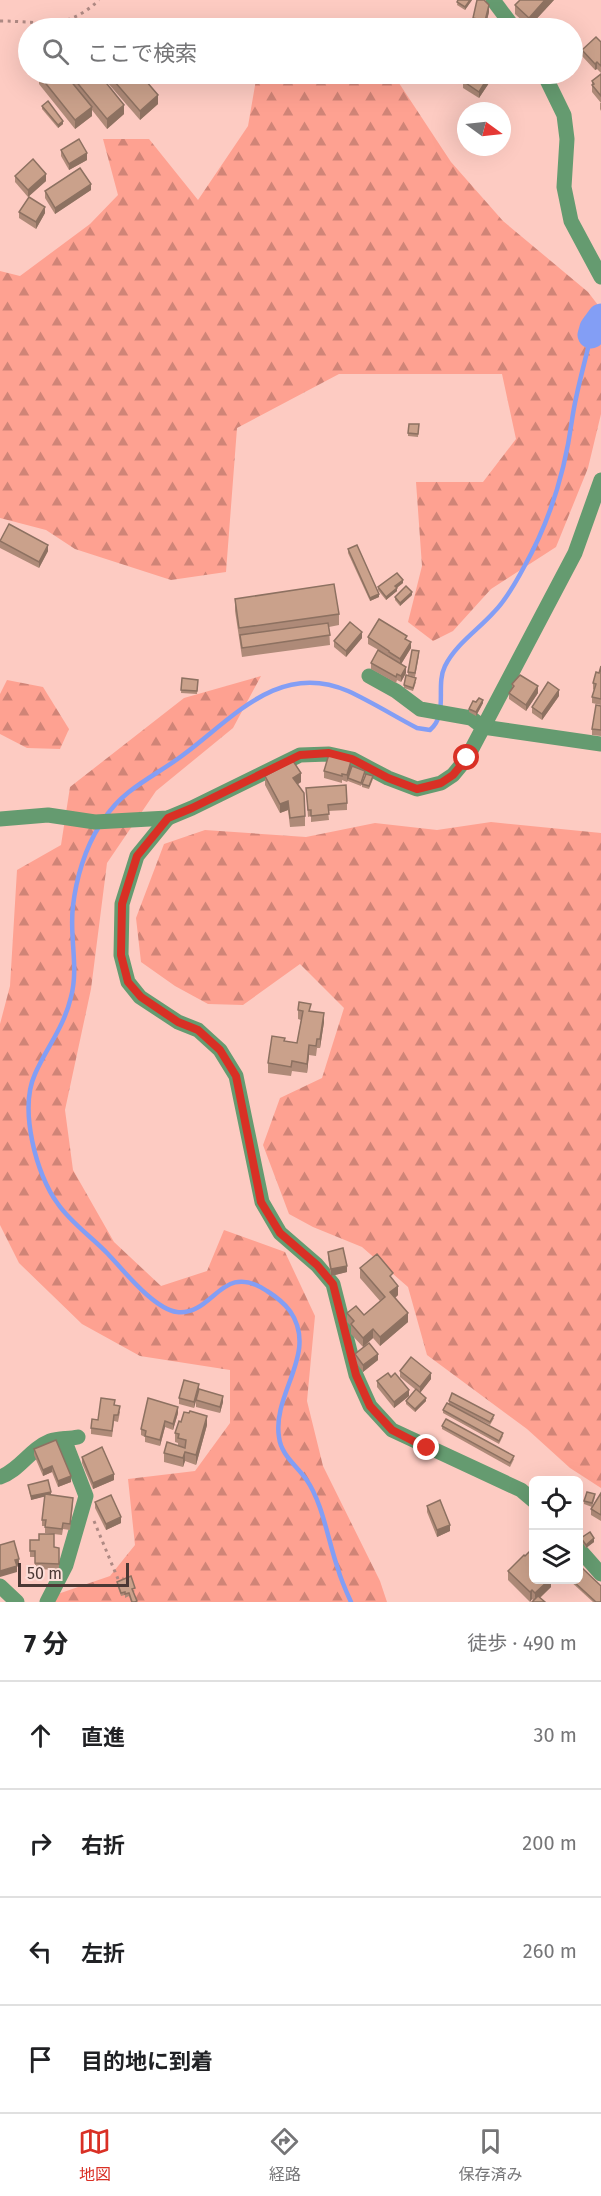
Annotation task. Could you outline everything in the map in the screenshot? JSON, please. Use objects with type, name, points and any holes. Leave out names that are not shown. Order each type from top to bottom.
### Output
[{"type":"street","points":[[493,0],[506,18]]},
{"type":"street","points":[[549,84],[564,115],[567,139],[564,187],[571,221],[601,277]]},
{"type":"street","points":[[0,819],[48,815],[95,822],[168,818],[300,755],[329,753],[352,759],[388,778],[417,789],[441,783],[453,775],[467,758],[575,553],[601,480]]},
{"type":"street","points":[[369,676],[420,709],[471,718],[483,727],[601,744]]},
{"type":"street","points":[[168,818],[137,856],[122,904],[121,955],[128,982],[141,997],[178,1022],[198,1030],[220,1050],[236,1076],[261,1202],[280,1233],[317,1265],[333,1284],[356,1375],[370,1406],[392,1430],[521,1490],[529,1497]]},
{"type":"street","points":[[0,1477],[8,1474],[28,1455],[49,1442],[71,1438],[86,1496],[66,1565],[47,1602]]},
{"type":"street","points":[[583,1553],[601,1574]]},
{"type":"street","points":[[0,1586],[17,1602]]},
{"type":"path","points":[[71,18],[87,11],[99,0]]},
{"type":"path","points":[[0,21],[18,21]]},
{"type":"path","points":[[93,1520],[118,1579]]},
{"type":"green space","points":[[255,84],[400,84],[451,162],[503,221],[588,292],[601,309],[601,414],[588,468],[556,547],[491,589],[453,631],[433,641],[408,622],[422,566],[416,482],[483,482],[516,439],[502,374],[339,374],[237,428],[226,572],[171,580],[75,549],[46,530],[0,518],[0,271],[20,276],[90,224],[118,195],[103,139],[149,139],[198,200],[248,126]]},
{"type":"green space","points":[[261,676],[233,728],[156,791],[107,863],[91,989],[65,1110],[73,1170],[114,1242],[161,1286],[207,1271],[224,1230],[285,1252],[315,1316],[307,1401],[323,1466],[380,1581],[387,1602],[51,1602],[52,1596],[110,1576],[135,1545],[128,1479],[195,1471],[230,1423],[230,1370],[140,1356],[82,1324],[19,1263],[0,1225],[0,1024],[10,986],[17,870],[61,845],[70,787],[184,698]]},
{"type":"green space","points":[[7,680],[43,687],[69,729],[60,749],[27,748],[0,734],[0,694]]},
{"type":"green space","points":[[491,822],[601,833],[601,1488],[570,1468],[527,1429],[427,1355],[408,1287],[362,1247],[313,1227],[289,1214],[263,1145],[280,1098],[322,1078],[344,1008],[300,964],[243,1005],[208,1004],[175,986],[141,962],[136,918],[164,844],[205,830],[306,837],[375,823],[437,830]]},
{"type":"building","points":[[458,0],[470,0],[465,7],[457,2]]},
{"type":"building","points":[[477,0],[484,0],[489,5],[486,18],[473,18]]},
{"type":"building","points":[[520,0],[545,0],[529,18],[515,5]]},
{"type":"building","points":[[596,37],[601,42],[601,66],[597,62],[595,64],[583,49]]},
{"type":"building","points":[[601,74],[601,96],[592,85],[594,84],[592,81]]},
{"type":"building","points":[[46,84],[73,84],[92,107],[75,120]]},
{"type":"building","points":[[78,84],[107,84],[124,105],[107,119]]},
{"type":"building","points":[[117,84],[149,84],[158,95],[140,111]]},
{"type":"building","points":[[467,84],[484,84],[479,92]]},
{"type":"building","points":[[48,101],[63,121],[58,125],[42,106]]},
{"type":"building","points":[[79,139],[87,153],[69,164],[61,150]]},
{"type":"building","points":[[33,159],[46,174],[28,190],[15,176]]},
{"type":"building","points":[[80,168],[91,184],[55,208],[45,191]]},
{"type":"building","points":[[29,197],[45,207],[36,222],[19,212]]},
{"type":"building","points":[[409,424],[419,424],[418,434],[408,433]]},
{"type":"building","points":[[9,524],[48,545],[39,562],[0,541]]},
{"type":"building","points":[[357,545],[379,594],[370,598],[348,549]]},
{"type":"building","points":[[397,573],[403,580],[386,597],[378,587]]},
{"type":"building","points":[[334,584],[339,614],[239,628],[235,599]]},
{"type":"building","points":[[406,586],[412,592],[400,603],[395,597]]},
{"type":"building","points":[[379,619],[407,636],[405,639],[411,642],[400,659],[368,637]]},
{"type":"building","points":[[350,622],[362,632],[346,651],[334,641]]},
{"type":"building","points":[[328,623],[330,635],[242,648],[240,635]]},
{"type":"building","points":[[378,650],[406,667],[401,676],[397,674],[396,677],[371,663]]},
{"type":"building","points":[[412,650],[419,651],[415,673],[408,672]]},
{"type":"building","points":[[601,666],[601,699],[592,697],[596,684],[593,683],[596,672],[599,673]]},
{"type":"building","points":[[406,675],[416,678],[413,688],[404,685]]},
{"type":"building","points":[[520,675],[538,686],[526,705],[509,693],[514,686],[512,684]]},
{"type":"building","points":[[182,678],[198,680],[197,691],[181,690]]},
{"type":"building","points":[[548,682],[559,690],[542,714],[532,707]]},
{"type":"building","points":[[479,698],[483,700],[476,712],[469,709],[473,701],[476,702]]},
{"type":"building","points":[[596,705],[601,706],[601,730],[592,729]]},
{"type":"building","points":[[329,754],[351,761],[347,775],[342,774],[342,776],[324,771]]},
{"type":"building","points":[[293,761],[301,773],[293,778],[304,793],[305,816],[290,818],[288,801],[280,804],[265,776]]},
{"type":"building","points":[[352,766],[365,771],[361,783],[348,778]]},
{"type":"building","points":[[366,774],[373,776],[369,786],[362,784]]},
{"type":"building","points":[[346,785],[347,803],[328,805],[329,814],[311,816],[311,810],[308,810],[306,788]]},
{"type":"building","points":[[299,1002],[311,1004],[309,1011],[324,1013],[320,1039],[317,1039],[316,1046],[309,1045],[307,1064],[292,1061],[291,1067],[268,1063],[272,1036],[297,1043],[303,1011],[298,1010]]},
{"type":"building","points":[[343,1248],[347,1266],[331,1269],[328,1252]]},
{"type":"building","points":[[377,1254],[393,1273],[390,1276],[398,1286],[390,1292],[408,1313],[380,1337],[373,1329],[363,1338],[351,1324],[354,1321],[347,1313],[356,1306],[364,1315],[385,1297],[360,1268]]},
{"type":"building","points":[[369,1343],[378,1354],[363,1365],[355,1354]]},
{"type":"building","points":[[411,1357],[431,1373],[420,1387],[400,1371]]},
{"type":"building","points":[[388,1373],[391,1377],[395,1373],[409,1390],[394,1402],[377,1381]]},
{"type":"building","points":[[184,1380],[199,1384],[194,1402],[179,1398]]},
{"type":"building","points":[[199,1389],[223,1396],[220,1407],[196,1400]]},
{"type":"building","points":[[416,1389],[426,1398],[415,1409],[406,1401]]},
{"type":"building","points":[[452,1393],[494,1415],[490,1422],[449,1401]]},
{"type":"building","points":[[101,1398],[115,1400],[114,1405],[120,1406],[118,1415],[114,1415],[112,1431],[91,1428],[92,1419],[98,1420]]},
{"type":"building","points":[[148,1398],[178,1407],[173,1424],[165,1421],[160,1440],[145,1436],[146,1431],[141,1429]]},
{"type":"building","points":[[447,1403],[503,1433],[499,1441],[443,1410]]},
{"type":"building","points":[[190,1411],[207,1416],[196,1455],[185,1452],[183,1458],[164,1453],[167,1442],[185,1448],[186,1440],[178,1438],[179,1434],[175,1433],[184,1412],[189,1413]]},
{"type":"building","points":[[446,1419],[514,1456],[510,1463],[442,1426]]},
{"type":"building","points":[[56,1440],[71,1476],[58,1481],[52,1466],[43,1470],[34,1449]]},
{"type":"building","points":[[102,1447],[114,1474],[93,1483],[82,1457]]},
{"type":"building","points":[[48,1480],[51,1492],[31,1496],[28,1485]]},
{"type":"building","points":[[587,1492],[595,1494],[592,1503],[584,1501]]},
{"type":"building","points":[[601,1493],[601,1515],[591,1509]]},
{"type":"building","points":[[45,1494],[73,1498],[70,1524],[63,1523],[62,1529],[45,1527],[46,1520],[42,1520]]},
{"type":"building","points":[[111,1495],[121,1517],[106,1524],[95,1502]]},
{"type":"building","points":[[440,1500],[450,1525],[437,1530],[427,1506]]},
{"type":"building","points":[[590,1532],[594,1538],[586,1545],[583,1537]]},
{"type":"building","points":[[39,1534],[54,1534],[54,1547],[59,1548],[59,1564],[35,1563],[35,1551],[30,1551],[30,1540],[39,1540]]},
{"type":"building","points":[[14,1541],[19,1559],[15,1560],[17,1566],[0,1571],[0,1545]]},
{"type":"building","points":[[529,1552],[529,1584],[545,1584],[535,1593],[532,1590],[530,1592],[508,1571]]},
{"type":"building","points":[[583,1569],[601,1586],[601,1602],[596,1602],[576,1584],[583,1584]]},
{"type":"building","points":[[131,1576],[135,1588],[132,1589],[137,1601],[135,1602],[132,1602],[129,1593],[121,1593],[117,1582]]},
{"type":"building","points":[[538,1596],[545,1602],[532,1602]]},
{"type":"waterway","points":[[591,335],[601,317]]},
{"type":"waterway","points":[[105,818],[112,808],[131,791],[183,755],[239,711],[279,688],[300,683],[323,684],[348,691],[417,728],[430,730],[439,716],[441,682],[445,666],[455,651],[488,619],[507,596],[533,550],[549,514],[561,477],[591,335]]},
{"type":"waterway","points":[[100,825],[86,854],[74,896],[72,917],[74,974],[71,997],[60,1027],[30,1088],[29,1123],[37,1159],[50,1192],[63,1211],[149,1297],[159,1304],[177,1312],[190,1311],[228,1285],[239,1282],[251,1283],[267,1291],[290,1311],[298,1327],[300,1342],[282,1405],[279,1421],[280,1443],[286,1455],[306,1479],[317,1499],[339,1573],[351,1602]]},
{"type":"route","points":[[427,1448],[392,1430],[370,1406],[356,1375],[333,1284],[317,1265],[280,1233],[261,1202],[236,1076],[220,1050],[198,1030],[178,1022],[141,997],[128,982],[121,955],[122,904],[137,856],[168,818],[300,755],[329,753],[352,759],[388,778],[417,789],[441,783],[453,775],[467,758]]}]
